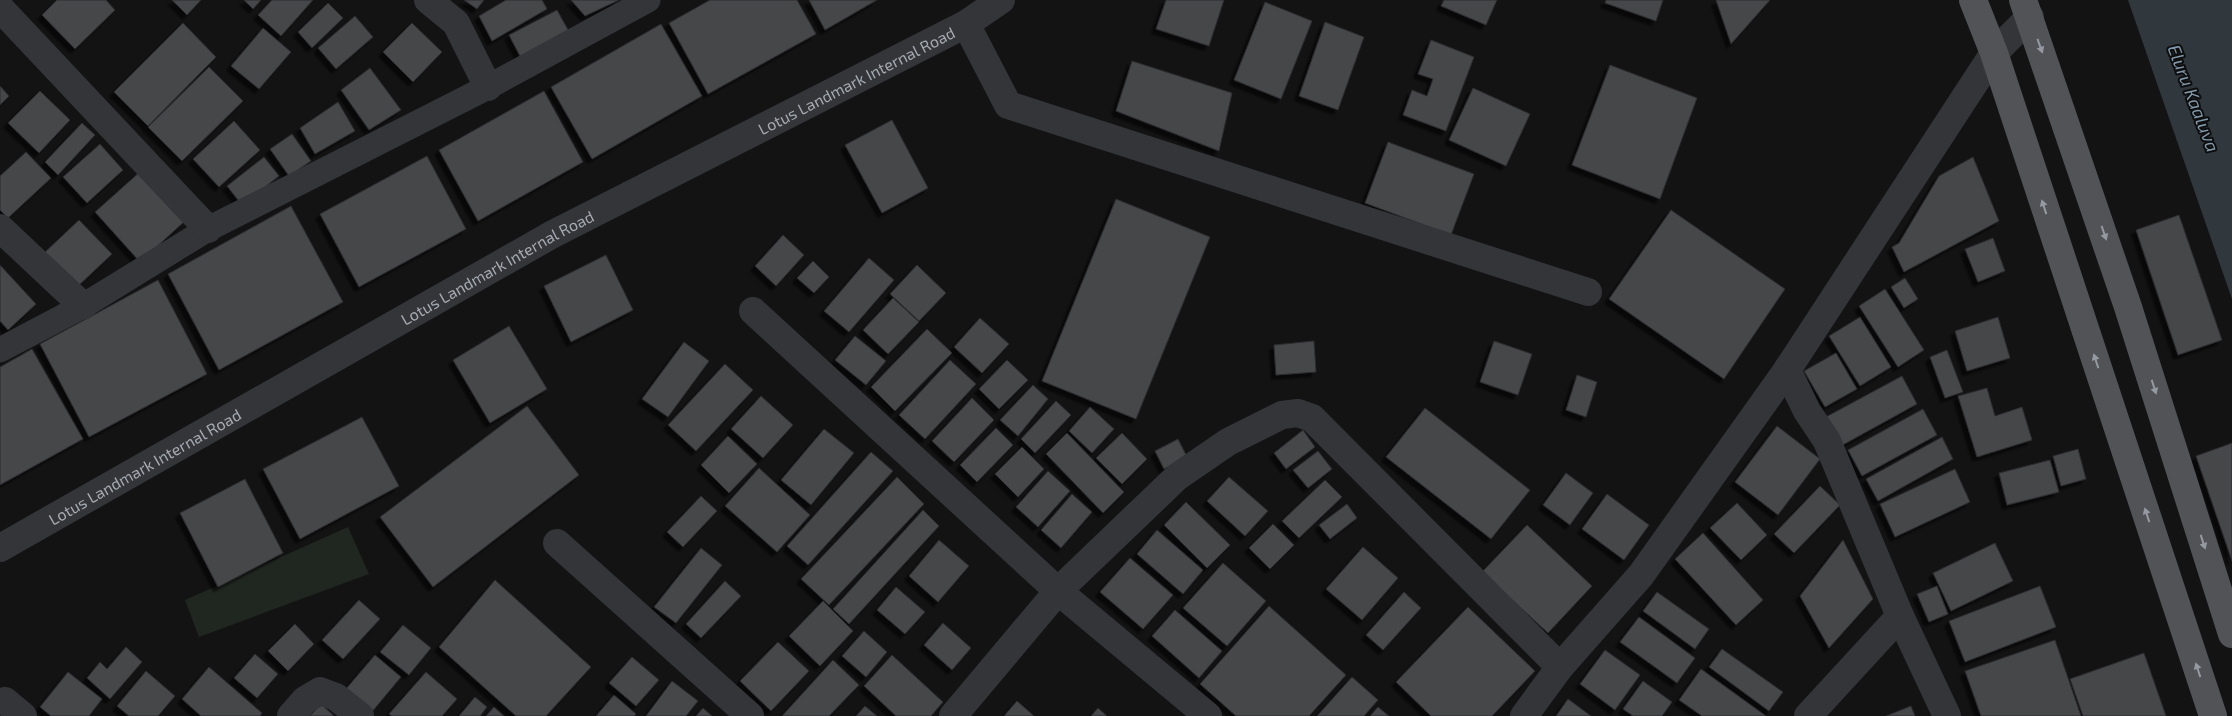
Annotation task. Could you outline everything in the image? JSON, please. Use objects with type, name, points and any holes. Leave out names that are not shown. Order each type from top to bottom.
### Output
[{"type":"main road","points":[[1973,0],[1994,54],[2213,716]]},
{"type":"main road","points":[[2027,8],[2128,307],[2232,634]]},
{"type":"street","points":[[428,0],[456,23],[488,86]]},
{"type":"street","points":[[0,350],[82,306],[208,229],[488,86],[648,0]]},
{"type":"street","name":"Lotus Landmark Internal Road","points":[[0,548],[553,234],[966,24],[1001,0]]},
{"type":"street","points":[[0,8],[208,229]]},
{"type":"street","points":[[1524,716],[1560,667],[1641,575],[1787,370],[1994,54],[2027,8]]},
{"type":"street","points":[[966,24],[1008,105],[1588,292]]},
{"type":"street","points":[[0,228],[82,306]]},
{"type":"street","points":[[753,311],[1058,591],[1208,716]]},
{"type":"street","points":[[1787,370],[1807,411],[1827,441],[1900,616],[1947,716]]},
{"type":"street","points":[[953,716],[1058,591],[1177,477],[1228,442],[1282,415],[1298,413],[1312,418],[1560,667]]},
{"type":"street","points":[[558,543],[750,716]]},
{"type":"street","points":[[1808,716],[1900,616]]},
{"type":"street","points":[[291,716],[305,700],[320,691],[336,696],[360,716]]},
{"type":"shaded area","points":[[348,527],[369,574],[199,637],[185,600]]},
{"type":"water","name":"Eluru Kaaluva","points":[[2128,0],[2232,0],[2232,299]]},
{"type":"building","points":[[57,0],[106,0],[115,10],[75,49],[42,15]]},
{"type":"building","points":[[172,0],[201,0],[187,15]]},
{"type":"building","points":[[244,0],[261,0],[253,9]]},
{"type":"building","points":[[272,0],[313,0],[281,36],[258,15]]},
{"type":"building","points":[[464,0],[484,0],[477,9]]},
{"type":"building","points":[[506,0],[542,0],[547,9],[492,41],[479,16]]},
{"type":"building","points":[[571,0],[619,0],[585,16]]},
{"type":"building","points":[[710,0],[797,0],[816,34],[708,94],[669,23]]},
{"type":"building","points":[[809,0],[877,0],[825,30]]},
{"type":"building","points":[[1166,0],[1224,0],[1209,46],[1156,29]]},
{"type":"building","points":[[1444,0],[1497,0],[1486,25],[1441,6]]},
{"type":"building","points":[[1606,0],[1663,0],[1656,21],[1605,3]]},
{"type":"building","points":[[1716,0],[1770,0],[1731,44]]},
{"type":"building","points":[[1265,2],[1312,21],[1281,99],[1234,80]]},
{"type":"building","points":[[328,3],[343,18],[312,48],[298,32]]},
{"type":"building","points":[[557,10],[572,37],[523,62],[509,35]]},
{"type":"building","points":[[355,16],[373,37],[336,69],[318,48]]},
{"type":"building","points":[[1325,22],[1364,37],[1338,110],[1299,96]]},
{"type":"building","points":[[183,23],[216,57],[148,126],[114,92]]},
{"type":"building","points":[[412,23],[442,52],[413,82],[383,52]]},
{"type":"building","points":[[661,24],[702,96],[592,159],[551,87]]},
{"type":"building","points":[[263,28],[291,52],[259,89],[231,66]]},
{"type":"building","points":[[1431,40],[1474,57],[1446,131],[1403,115],[1412,90],[1427,96],[1433,79],[1418,74]]},
{"type":"building","points":[[1132,61],[1232,93],[1219,151],[1116,111]]},
{"type":"building","points":[[1610,65],[1697,98],[1660,199],[1572,165]]},
{"type":"building","points":[[209,67],[243,101],[182,161],[148,127]]},
{"type":"building","points":[[370,68],[401,110],[369,130],[341,90]]},
{"type":"building","points":[[0,86],[9,96],[0,105]]},
{"type":"building","points":[[1473,88],[1530,114],[1506,166],[1449,140]]},
{"type":"building","points":[[40,91],[70,120],[39,153],[8,123]]},
{"type":"building","points":[[544,91],[583,162],[478,221],[439,150]]},
{"type":"building","points":[[338,102],[355,131],[315,154],[300,128]]},
{"type":"building","points":[[892,120],[928,188],[882,213],[845,145]]},
{"type":"building","points":[[234,121],[260,150],[219,187],[193,159]]},
{"type":"building","points":[[82,123],[95,135],[58,175],[45,162]]},
{"type":"building","points":[[292,134],[311,161],[289,176],[270,149]]},
{"type":"building","points":[[1388,142],[1474,174],[1451,235],[1365,203]]},
{"type":"building","points":[[100,144],[123,170],[87,203],[63,177]]},
{"type":"building","points":[[26,152],[51,178],[8,218],[0,210],[0,176]]},
{"type":"building","points":[[427,156],[466,229],[359,287],[320,214]]},
{"type":"building","points":[[264,157],[279,176],[242,205],[227,186]]},
{"type":"building","points":[[1973,157],[1999,221],[1904,272],[1892,247],[1899,243],[1939,176]]},
{"type":"building","points":[[142,170],[186,220],[140,262],[95,212]]},
{"type":"building","points":[[1116,199],[1210,237],[1136,419],[1042,381]]},
{"type":"building","points":[[291,206],[343,302],[219,370],[168,274]]},
{"type":"building","points":[[1671,210],[1785,289],[1724,379],[1609,299]]},
{"type":"building","points":[[2179,215],[2222,340],[2178,355],[2136,230]]},
{"type":"building","points":[[79,220],[112,254],[76,288],[43,254]]},
{"type":"building","points":[[783,235],[804,255],[776,286],[755,266]]},
{"type":"building","points":[[1993,238],[2005,271],[1978,282],[1965,249]]},
{"type":"building","points":[[606,255],[633,310],[571,342],[544,286]]},
{"type":"building","points":[[869,258],[894,280],[849,332],[824,311]]},
{"type":"building","points":[[813,261],[829,277],[814,293],[797,278]]},
{"type":"building","points":[[0,265],[36,304],[8,330],[0,321]]},
{"type":"building","points":[[917,265],[946,293],[919,321],[890,294]]},
{"type":"building","points":[[1905,278],[1918,299],[1904,308],[1891,287]]},
{"type":"building","points":[[158,280],[207,374],[89,437],[40,344]]},
{"type":"building","points":[[1885,289],[1924,350],[1898,367],[1859,306]]},
{"type":"building","points":[[893,298],[919,322],[888,354],[863,330]]},
{"type":"building","points":[[1860,317],[1891,367],[1860,386],[1829,336]]},
{"type":"building","points":[[1998,317],[2010,358],[1967,371],[1955,331]]},
{"type":"building","points":[[980,318],[1009,344],[982,373],[954,347]]},
{"type":"building","points":[[509,326],[547,389],[490,423],[453,360]]},
{"type":"building","points":[[927,329],[952,353],[895,411],[871,387]]},
{"type":"building","points":[[855,336],[886,361],[866,385],[835,360]]},
{"type":"building","points":[[1314,341],[1316,372],[1276,375],[1274,345]]},
{"type":"building","points":[[1494,341],[1532,354],[1518,395],[1480,382]]},
{"type":"building","points":[[684,342],[709,361],[668,417],[642,399]]},
{"type":"building","points":[[32,349],[83,439],[0,485],[0,367]]},
{"type":"building","points":[[1947,350],[1963,392],[1945,398],[1930,357]]},
{"type":"building","points":[[1836,353],[1857,389],[1825,407],[1804,371]]},
{"type":"building","points":[[950,360],[976,384],[925,439],[899,415]]},
{"type":"building","points":[[1007,360],[1028,380],[999,409],[979,389]]},
{"type":"building","points":[[725,364],[753,390],[696,451],[668,425]]},
{"type":"building","points":[[1577,375],[1597,382],[1586,417],[1566,410]]},
{"type":"building","points":[[1902,376],[1917,404],[1839,447],[1824,418]]},
{"type":"building","points":[[1033,385],[1048,399],[1018,436],[1000,420]]},
{"type":"building","points":[[1987,388],[1995,416],[2022,407],[2032,440],[1977,457],[1958,396]]},
{"type":"building","points":[[761,396],[793,425],[763,458],[731,429]]},
{"type":"building","points":[[972,398],[994,420],[954,462],[932,441]]},
{"type":"building","points":[[1056,401],[1071,415],[1035,453],[1021,439]]},
{"type":"building","points":[[527,406],[579,475],[433,587],[380,517]]},
{"type":"building","points":[[1090,407],[1114,429],[1092,453],[1069,431]]},
{"type":"building","points":[[1425,408],[1530,490],[1491,539],[1386,457]]},
{"type":"building","points":[[1923,409],[1937,435],[1862,476],[1848,450]]},
{"type":"building","points":[[362,417],[399,486],[300,539],[263,469]]},
{"type":"building","points":[[1777,426],[1820,459],[1778,515],[1735,482]]},
{"type":"building","points":[[996,428],[1013,445],[977,482],[960,465]]},
{"type":"building","points":[[824,429],[854,453],[811,505],[781,480]]},
{"type":"building","points":[[1303,430],[1315,447],[1286,469],[1274,453]]},
{"type":"building","points":[[1067,433],[1124,492],[1103,513],[1046,454]]},
{"type":"building","points":[[1122,433],[1147,459],[1122,484],[1096,458]]},
{"type":"building","points":[[728,436],[757,464],[729,493],[701,465]]},
{"type":"building","points":[[1942,437],[1953,459],[1878,501],[1866,479]]},
{"type":"building","points":[[1178,439],[1187,457],[1164,469],[1155,451]]},
{"type":"building","points":[[2232,443],[2232,561],[2196,456]]},
{"type":"building","points":[[1022,447],[1044,469],[1018,497],[995,474]]},
{"type":"building","points":[[2078,449],[2086,479],[2061,486],[2053,456]]},
{"type":"building","points":[[1318,451],[1332,469],[1308,488],[1293,470]]},
{"type":"building","points":[[871,452],[893,471],[808,565],[787,546]]},
{"type":"building","points":[[2050,460],[2059,492],[2007,505],[1999,473]]},
{"type":"building","points":[[759,468],[810,515],[777,552],[725,506]]},
{"type":"building","points":[[1955,469],[1970,502],[1895,537],[1880,504]]},
{"type":"building","points":[[1048,471],[1070,491],[1038,527],[1016,507]]},
{"type":"building","points":[[1566,473],[1593,493],[1570,525],[1543,505]]},
{"type":"building","points":[[897,477],[924,504],[829,605],[801,579]]},
{"type":"building","points":[[1229,477],[1268,511],[1245,536],[1207,501]]},
{"type":"building","points":[[245,479],[283,553],[218,587],[180,513]]},
{"type":"building","points":[[1325,480],[1342,497],[1299,538],[1282,521]]},
{"type":"building","points":[[1820,486],[1840,505],[1794,553],[1774,534]]},
{"type":"building","points":[[1072,494],[1092,512],[1061,548],[1041,530]]},
{"type":"building","points":[[1607,494],[1649,525],[1624,560],[1582,529]]},
{"type":"building","points":[[701,496],[717,511],[683,547],[667,532]]},
{"type":"building","points":[[1186,502],[1230,545],[1207,568],[1164,525]]},
{"type":"building","points":[[1737,503],[1767,535],[1741,560],[1710,528]]},
{"type":"building","points":[[1347,504],[1357,518],[1330,539],[1319,525]]},
{"type":"building","points":[[923,510],[939,526],[849,624],[833,609]]},
{"type":"building","points":[[1273,524],[1294,545],[1270,569],[1249,548]]},
{"type":"building","points":[[1527,525],[1592,586],[1548,633],[1482,572]]},
{"type":"building","points":[[1157,530],[1203,570],[1183,594],[1137,554]]},
{"type":"building","points":[[1703,533],[1763,600],[1736,625],[1675,559]]},
{"type":"building","points":[[939,540],[969,566],[938,602],[909,576]]},
{"type":"building","points":[[1843,540],[1873,599],[1829,648],[1800,596]]},
{"type":"building","points":[[1995,543],[2013,581],[1951,611],[1933,573]]},
{"type":"building","points":[[1363,547],[1398,578],[1362,620],[1326,589]]},
{"type":"building","points":[[701,548],[722,565],[676,623],[654,607]]},
{"type":"building","points":[[1130,558],[1173,595],[1143,629],[1100,592]]},
{"type":"building","points":[[1223,563],[1266,601],[1227,646],[1183,608]]},
{"type":"building","points":[[495,580],[591,667],[546,716],[516,716],[439,647]]},
{"type":"building","points":[[725,581],[741,596],[701,638],[686,624]]},
{"type":"building","points":[[1937,586],[1948,614],[1929,622],[1917,594]]},
{"type":"building","points":[[2040,586],[2056,627],[1965,662],[1949,621]]},
{"type":"building","points":[[896,587],[925,612],[905,634],[877,610]]},
{"type":"building","points":[[1404,592],[1421,608],[1383,650],[1366,635]]},
{"type":"building","points":[[1657,592],[1709,629],[1695,649],[1643,611]]},
{"type":"building","points":[[359,600],[380,619],[343,659],[322,640]]},
{"type":"building","points":[[823,601],[853,631],[820,666],[789,636]]},
{"type":"building","points":[[1269,606],[1346,675],[1309,716],[1236,716],[1200,684]]},
{"type":"building","points":[[1468,607],[1535,671],[1492,716],[1431,716],[1396,682]]},
{"type":"building","points":[[1175,610],[1222,651],[1199,678],[1152,636]]},
{"type":"building","points":[[1639,617],[1695,658],[1677,683],[1620,642]]},
{"type":"building","points":[[943,623],[971,648],[952,670],[924,645]]},
{"type":"building","points":[[295,624],[314,644],[288,671],[268,651]]},
{"type":"building","points":[[403,625],[431,648],[409,675],[380,652]]},
{"type":"building","points":[[864,631],[887,652],[866,677],[842,656]]},
{"type":"building","points":[[2055,640],[2081,716],[1981,716],[1965,671]]},
{"type":"building","points":[[778,642],[809,671],[771,711],[740,681]]},
{"type":"building","points":[[126,647],[142,662],[110,699],[87,678],[100,662],[107,669]]},
{"type":"building","points":[[1722,649],[1783,692],[1769,711],[1709,667]]},
{"type":"building","points":[[1605,650],[1640,675],[1615,710],[1580,684]]},
{"type":"building","points":[[2144,653],[2166,716],[2083,716],[2070,679]]},
{"type":"building","points":[[255,654],[278,674],[257,698],[234,678]]},
{"type":"building","points":[[375,655],[401,677],[371,713],[345,690]]},
{"type":"building","points":[[892,655],[943,702],[931,716],[896,716],[864,686]]},
{"type":"building","points":[[632,657],[659,680],[636,706],[609,683]]},
{"type":"building","points":[[833,660],[859,685],[829,716],[782,716]]},
{"type":"building","points":[[209,667],[262,713],[260,716],[201,716],[182,699]]},
{"type":"building","points":[[1701,669],[1766,716],[1702,716],[1679,700]]},
{"type":"building","points":[[146,671],[175,696],[158,716],[129,716],[117,706]]},
{"type":"building","points":[[68,672],[102,699],[89,716],[51,716],[40,707]]},
{"type":"building","points":[[426,672],[457,699],[442,716],[392,716],[389,714]]},
{"type":"building","points":[[1352,677],[1378,700],[1364,716],[1317,716]]},
{"type":"building","points":[[672,681],[698,701],[686,716],[646,716]]},
{"type":"building","points":[[1643,681],[1672,702],[1662,716],[1633,716],[1623,709]]},
{"type":"building","points":[[614,695],[636,714],[634,716],[596,716]]},
{"type":"building","points":[[475,697],[487,707],[480,716],[459,716]]},
{"type":"building","points":[[1568,699],[1591,716],[1556,716]]},
{"type":"building","points":[[1017,701],[1034,716],[1004,716]]},
{"type":"building","points":[[321,704],[334,716],[310,716]]},
{"type":"building","points":[[865,706],[877,716],[856,716]]},
{"type":"building","points":[[1911,706],[1915,716],[1886,716]]},
{"type":"building","points":[[494,707],[504,716],[486,716]]},
{"type":"building","points":[[1378,707],[1389,716],[1370,716]]},
{"type":"building","points":[[703,708],[712,716],[696,716]]},
{"type":"building","points":[[1098,708],[1107,716],[1091,716]]}]
